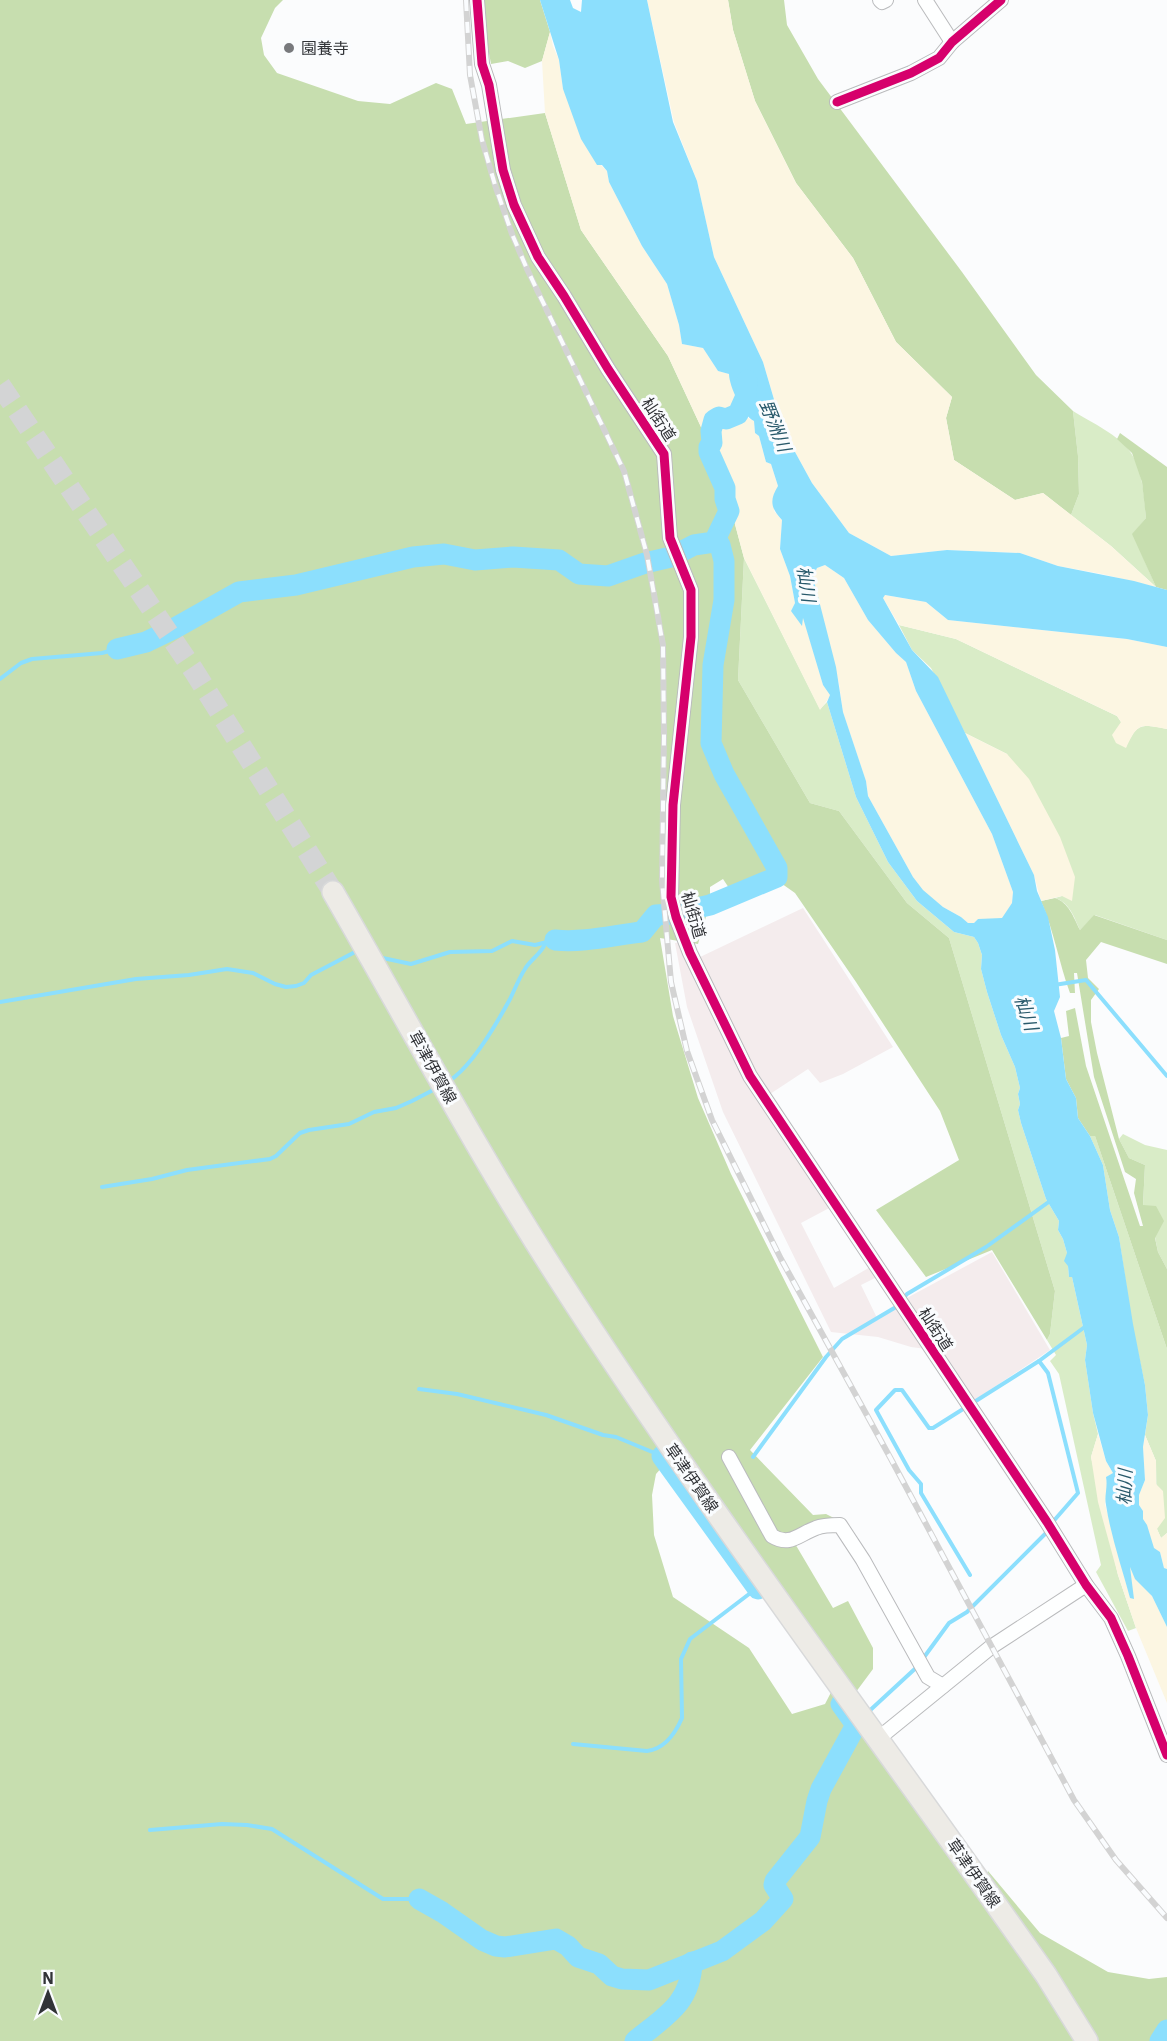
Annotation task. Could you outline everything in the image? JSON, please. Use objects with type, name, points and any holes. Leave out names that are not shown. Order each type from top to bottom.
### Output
[{"type":"main road","name":"草津伊賀線","points":[[333,892],[485,1160],[556,1275],[668,1445],[762,1579],[879,1738],[1046,1976],[1087,2041]]},
{"type":"street","name":"杣街道","points":[[477,0],[482,64],[489,86],[503,170],[514,205],[538,257],[664,454],[670,538],[690,590],[690,637],[673,805],[671,897],[675,917],[722,1022],[750,1076],[1041,1512],[1086,1585],[1111,1618],[1167,1755]]},
{"type":"street","points":[[880,0],[882,2],[886,0]]},
{"type":"street","points":[[925,0],[952,42]]},
{"type":"street","points":[[837,102],[910,73],[939,58],[952,42],[1001,0]]},
{"type":"street","points":[[729,1457],[772,1536],[781,1541],[792,1540],[817,1527],[840,1525],[863,1560],[928,1677],[943,1686]]},
{"type":"street","points":[[879,1738],[991,1647],[1086,1585]]},
{"type":"shaded area","points":[[803,908],[893,1047],[843,1074],[820,1083],[808,1069],[767,1096],[752,1074],[698,958]]},
{"type":"shaded area","points":[[681,942],[833,1206],[801,1223],[834,1288],[872,1266],[879,1276],[861,1285],[878,1320],[898,1307],[926,1349],[878,1337],[831,1332],[723,1112],[687,1007],[675,943]]},
{"type":"shaded area","points":[[992,1252],[1050,1350],[972,1402],[905,1299]]},
{"type":"green space","points":[[0,0],[283,0],[275,8],[261,38],[264,55],[277,73],[358,101],[390,104],[436,83],[452,89],[466,124],[545,113],[581,230],[668,356],[720,468],[744,558],[738,680],[810,803],[839,811],[907,903],[949,938],[1055,1291],[1050,1334],[1047,1340],[992,1250],[926,1277],[876,1210],[959,1160],[940,1111],[795,893],[768,874],[733,894],[723,879],[710,887],[710,903],[698,944],[660,938],[673,1016],[698,1098],[731,1174],[823,1357],[750,1450],[813,1515],[826,1514],[836,1519],[794,1542],[833,1608],[848,1601],[873,1648],[873,1669],[847,1704],[1081,2041],[0,2041]],"holes":[[[679,1448],[821,1647],[842,1671],[825,1704],[792,1714],[749,1648],[673,1597],[654,1535],[652,1495],[656,1474]]]},
{"type":"green space","points":[[483,0],[540,0],[550,32],[542,61],[525,68],[508,61],[491,64],[483,21]]},
{"type":"green space","points":[[728,0],[784,0],[787,25],[818,79],[1036,375],[1073,411],[1079,494],[1071,515],[1043,493],[1015,500],[954,460],[946,418],[952,397],[896,342],[853,258],[796,183],[755,101],[733,30]]},
{"type":"green space","points":[[1073,411],[1119,440],[1135,460],[1142,484],[1146,518],[1133,534],[1156,587],[1111,546],[1071,515],[1079,494]]},
{"type":"green space","points":[[1120,433],[1167,467],[1167,590],[1156,587],[1132,534],[1146,518],[1142,482],[1132,453],[1117,439]]},
{"type":"green space","points":[[744,558],[820,709],[827,702],[856,797],[888,862],[917,901],[954,932],[974,937],[978,943],[987,992],[1001,1035],[1015,1067],[1020,1088],[1018,1110],[1021,1123],[1046,1199],[1059,1221],[1058,1230],[1067,1253],[1069,1277],[1072,1277],[1087,1345],[1085,1360],[1098,1434],[1091,1457],[1118,1575],[1136,1628],[1128,1631],[1096,1572],[1101,1565],[1059,1374],[1050,1361],[1056,1355],[1047,1340],[1050,1334],[1055,1291],[949,938],[907,903],[839,811],[810,803],[738,680]]},
{"type":"green space","points":[[899,625],[956,639],[1117,716],[1121,722],[1126,747],[1133,733],[1141,727],[1167,729],[1167,940],[1095,915],[1080,930],[1068,907],[1055,898],[1062,896],[1007,754],[965,733],[931,668],[912,650]]},
{"type":"green space","points":[[1055,898],[1067,907],[1080,930],[1094,915],[1167,940],[1167,964],[1101,942],[1086,960],[1088,978],[1099,989],[1091,1000],[1091,1022],[1119,1139],[1129,1158],[1145,1165],[1143,1205],[1156,1206],[1164,1221],[1155,1238],[1158,1252],[1167,1269],[1167,1349],[1095,1136],[1090,1136],[1078,1118],[1076,1098],[1066,1079],[1061,1038],[1069,1036],[1066,1011],[1075,1008],[1086,1066],[1140,1226],[1143,1226],[1134,1193],[1136,1179],[1125,1172],[1094,1077],[1077,973],[1074,973],[1075,993],[1070,993],[1041,901]]},
{"type":"green space","points":[[1123,1134],[1145,1145],[1167,1150],[1167,1269],[1158,1252],[1143,1206],[1145,1165],[1129,1158],[1119,1139]]},
{"type":"green space","points":[[1090,1136],[1095,1136],[1167,1349],[1167,1533],[1161,1538],[1157,1529],[1156,1461],[1145,1435],[1148,1415],[1145,1385],[1132,1324],[1119,1237],[1110,1210],[1103,1165]]},
{"type":"green space","points":[[988,1871],[1040,1933],[1108,1972],[1149,1979],[1167,1977],[1167,2041],[1094,2041],[987,1877]]},
{"type":"sand","points":[[647,0],[728,0],[733,30],[755,101],[796,183],[853,258],[896,342],[952,397],[946,418],[954,460],[1015,500],[1043,493],[1111,546],[1156,587],[1058,566],[1020,553],[947,550],[891,556],[849,533],[812,483],[783,430],[763,362],[714,257],[697,181],[674,122]]},
{"type":"sand","points":[[550,32],[559,60],[563,89],[601,165],[607,171],[609,182],[642,246],[667,284],[682,344],[703,348],[718,371],[729,374],[746,417],[754,421],[755,433],[759,436],[766,462],[771,464],[778,486],[774,511],[782,520],[780,549],[790,576],[795,603],[791,611],[803,616],[823,685],[831,695],[820,710],[744,558],[720,468],[668,356],[581,230],[545,113],[542,61]]},
{"type":"sand","points":[[825,565],[844,578],[868,620],[906,662],[916,691],[992,834],[1013,892],[1012,903],[1002,919],[978,919],[974,923],[968,923],[923,891],[868,796],[866,781],[843,712],[839,684],[813,577],[817,568]]},
{"type":"sand","points":[[884,595],[926,602],[948,620],[1127,639],[1167,647],[1167,729],[1141,727],[1134,733],[1126,748],[1116,743],[1112,735],[1121,722],[1117,716],[956,639],[899,625],[883,598]]},
{"type":"sand","points":[[965,733],[1007,754],[1029,779],[1060,837],[1075,877],[1072,901],[1062,896],[1041,901],[1034,875]]},
{"type":"sand","points":[[1098,1434],[1106,1461],[1113,1473],[1106,1477],[1108,1488],[1105,1504],[1130,1598],[1129,1564],[1152,1596],[1167,1627],[1167,1703],[1136,1628],[1118,1575],[1098,1502],[1091,1457]]},
{"type":"sand","points":[[1145,1435],[1156,1461],[1156,1484],[1163,1491],[1165,1518],[1157,1529],[1161,1538],[1167,1533],[1167,1569],[1164,1568],[1160,1552],[1154,1549],[1143,1519],[1143,1511],[1139,1505],[1139,1495],[1145,1480],[1143,1447]]},
{"type":"water","points":[[540,0],[570,0],[573,8],[581,12],[582,0],[647,0],[673,122],[697,181],[714,257],[763,362],[783,430],[812,483],[849,533],[891,556],[947,550],[1020,553],[1058,566],[1167,590],[1167,647],[1127,639],[948,620],[926,602],[885,595],[883,598],[912,650],[938,677],[1034,875],[1037,891],[1048,917],[1055,950],[1060,997],[1054,1011],[1061,1038],[1066,1079],[1076,1098],[1078,1118],[1090,1136],[1103,1165],[1110,1210],[1119,1237],[1145,1385],[1148,1415],[1143,1447],[1145,1480],[1139,1495],[1139,1505],[1143,1511],[1143,1519],[1154,1548],[1160,1552],[1164,1568],[1167,1569],[1167,1627],[1152,1596],[1135,1579],[1130,1567],[1134,1599],[1130,1598],[1117,1552],[1106,1502],[1106,1477],[1113,1473],[1106,1461],[1093,1413],[1085,1360],[1087,1345],[1072,1277],[1069,1277],[1068,1266],[1064,1261],[1067,1253],[1058,1230],[1059,1221],[1046,1199],[1021,1123],[1018,1110],[1020,1088],[1015,1067],[1001,1035],[987,992],[978,943],[974,937],[954,932],[917,901],[888,862],[856,797],[827,702],[830,695],[823,685],[803,618],[802,626],[791,611],[795,603],[790,576],[780,549],[782,520],[772,504],[778,486],[771,464],[766,462],[759,436],[755,433],[754,421],[745,413],[737,400],[729,374],[718,371],[703,348],[682,344],[667,284],[642,246],[609,182],[607,171],[602,165],[597,165],[581,139],[563,89],[559,60]],"holes":[[[825,565],[844,578],[868,620],[906,662],[916,691],[992,834],[1013,892],[1012,903],[1002,918],[978,919],[974,923],[968,923],[943,907],[923,890],[913,877],[868,796],[866,781],[843,712],[836,667],[813,577],[817,568]]]},
{"type":"waterway","points":[[117,649],[146,642],[239,592],[296,585],[413,557],[444,554],[475,560],[513,557],[559,560],[579,574],[608,576],[671,557],[694,545],[714,542],[729,511],[725,499],[725,488],[709,452],[712,443],[711,431],[714,420],[719,417],[726,419],[738,414],[746,396],[747,380]]},
{"type":"waterway","points":[[555,940],[588,940],[642,932],[656,915],[710,905],[777,877],[777,868],[724,774],[711,743],[713,665],[724,600],[724,561],[720,545],[716,540]]},
{"type":"waterway","points":[[0,679],[21,663],[32,659],[102,653],[117,649]]},
{"type":"waterway","points":[[378,957],[411,964],[450,952],[492,951],[512,941],[535,945],[555,940]]},
{"type":"waterway","points":[[449,1081],[466,1066],[483,1044],[505,1009],[523,972],[545,944]]},
{"type":"waterway","points":[[0,1002],[136,979],[189,975],[227,969],[253,973],[286,987],[296,986],[304,983],[311,975],[355,952],[359,953]]},
{"type":"waterway","points":[[1054,985],[1086,980],[1167,1076]]},
{"type":"waterway","points":[[102,1187],[152,1179],[187,1170],[270,1159],[300,1133],[349,1124],[374,1112],[396,1108],[437,1088]]},
{"type":"waterway","points":[[753,1457],[826,1357],[842,1339],[896,1307],[907,1294],[986,1247],[1050,1201]]},
{"type":"waterway","points":[[970,1575],[921,1493],[921,1484],[909,1470],[876,1410],[895,1390],[902,1390],[929,1428],[933,1428],[1039,1361],[1086,1326]]},
{"type":"waterway","points":[[1039,1361],[1048,1373],[1078,1493],[1051,1524]]},
{"type":"waterway","points":[[419,1389],[457,1394],[546,1415],[603,1435],[616,1437],[662,1456]]},
{"type":"waterway","points":[[662,1456],[758,1589]]},
{"type":"waterway","points":[[922,1660],[949,1623],[967,1612],[1048,1531]]},
{"type":"waterway","points":[[573,1744],[647,1751],[664,1744],[676,1730],[682,1718],[681,1659],[690,1639],[757,1588]]},
{"type":"waterway","points":[[866,1714],[918,1666]]},
{"type":"waterway","points":[[419,1899],[482,1940],[496,1946],[505,1947],[556,1939],[568,1946],[578,1957],[599,1964],[612,1976],[622,1979],[649,1980],[722,1951],[763,1921],[783,1899],[774,1885],[775,1881],[810,1837],[821,1789],[856,1725],[841,1704]]},
{"type":"waterway","points":[[150,1830],[222,1824],[272,1829],[383,1899],[419,1899]]},
{"type":"waterway","points":[[635,2041],[666,2017],[681,1999],[687,1989],[692,1962]]},
{"type":"waterway","points":[[1160,2041],[1167,2030]]},
{"type":"tunnel","points":[[0,385],[194,671],[333,892]]},
{"type":"railway","points":[[466,0],[470,75],[482,140],[495,185],[527,269],[624,471],[647,555],[663,645],[662,881],[671,982],[687,1051],[712,1120],[781,1259],[1074,1800],[1116,1860],[1167,1918]]},
{"type":"cycle path","points":[[477,0],[482,64],[489,85],[503,170],[514,205],[538,257],[664,454],[670,538],[691,590],[691,637],[673,805],[671,897],[690,953],[750,1076],[1047,1522],[1086,1585],[1111,1618],[1167,1755]]},
{"type":"cycle path","points":[[837,102],[911,73],[939,58],[952,42],[1001,0]]},
{"type":"place","name":"園養寺","points":[[289,48]]},
{"type":"water label","name":"野洲川","points":[[775,426]]},
{"type":"water label","name":"杣川","points":[[806,584]]},
{"type":"water label","name":"杣川","points":[[1026,1013]]},
{"type":"water label","name":"杣川","points":[[1125,1487]]}]
